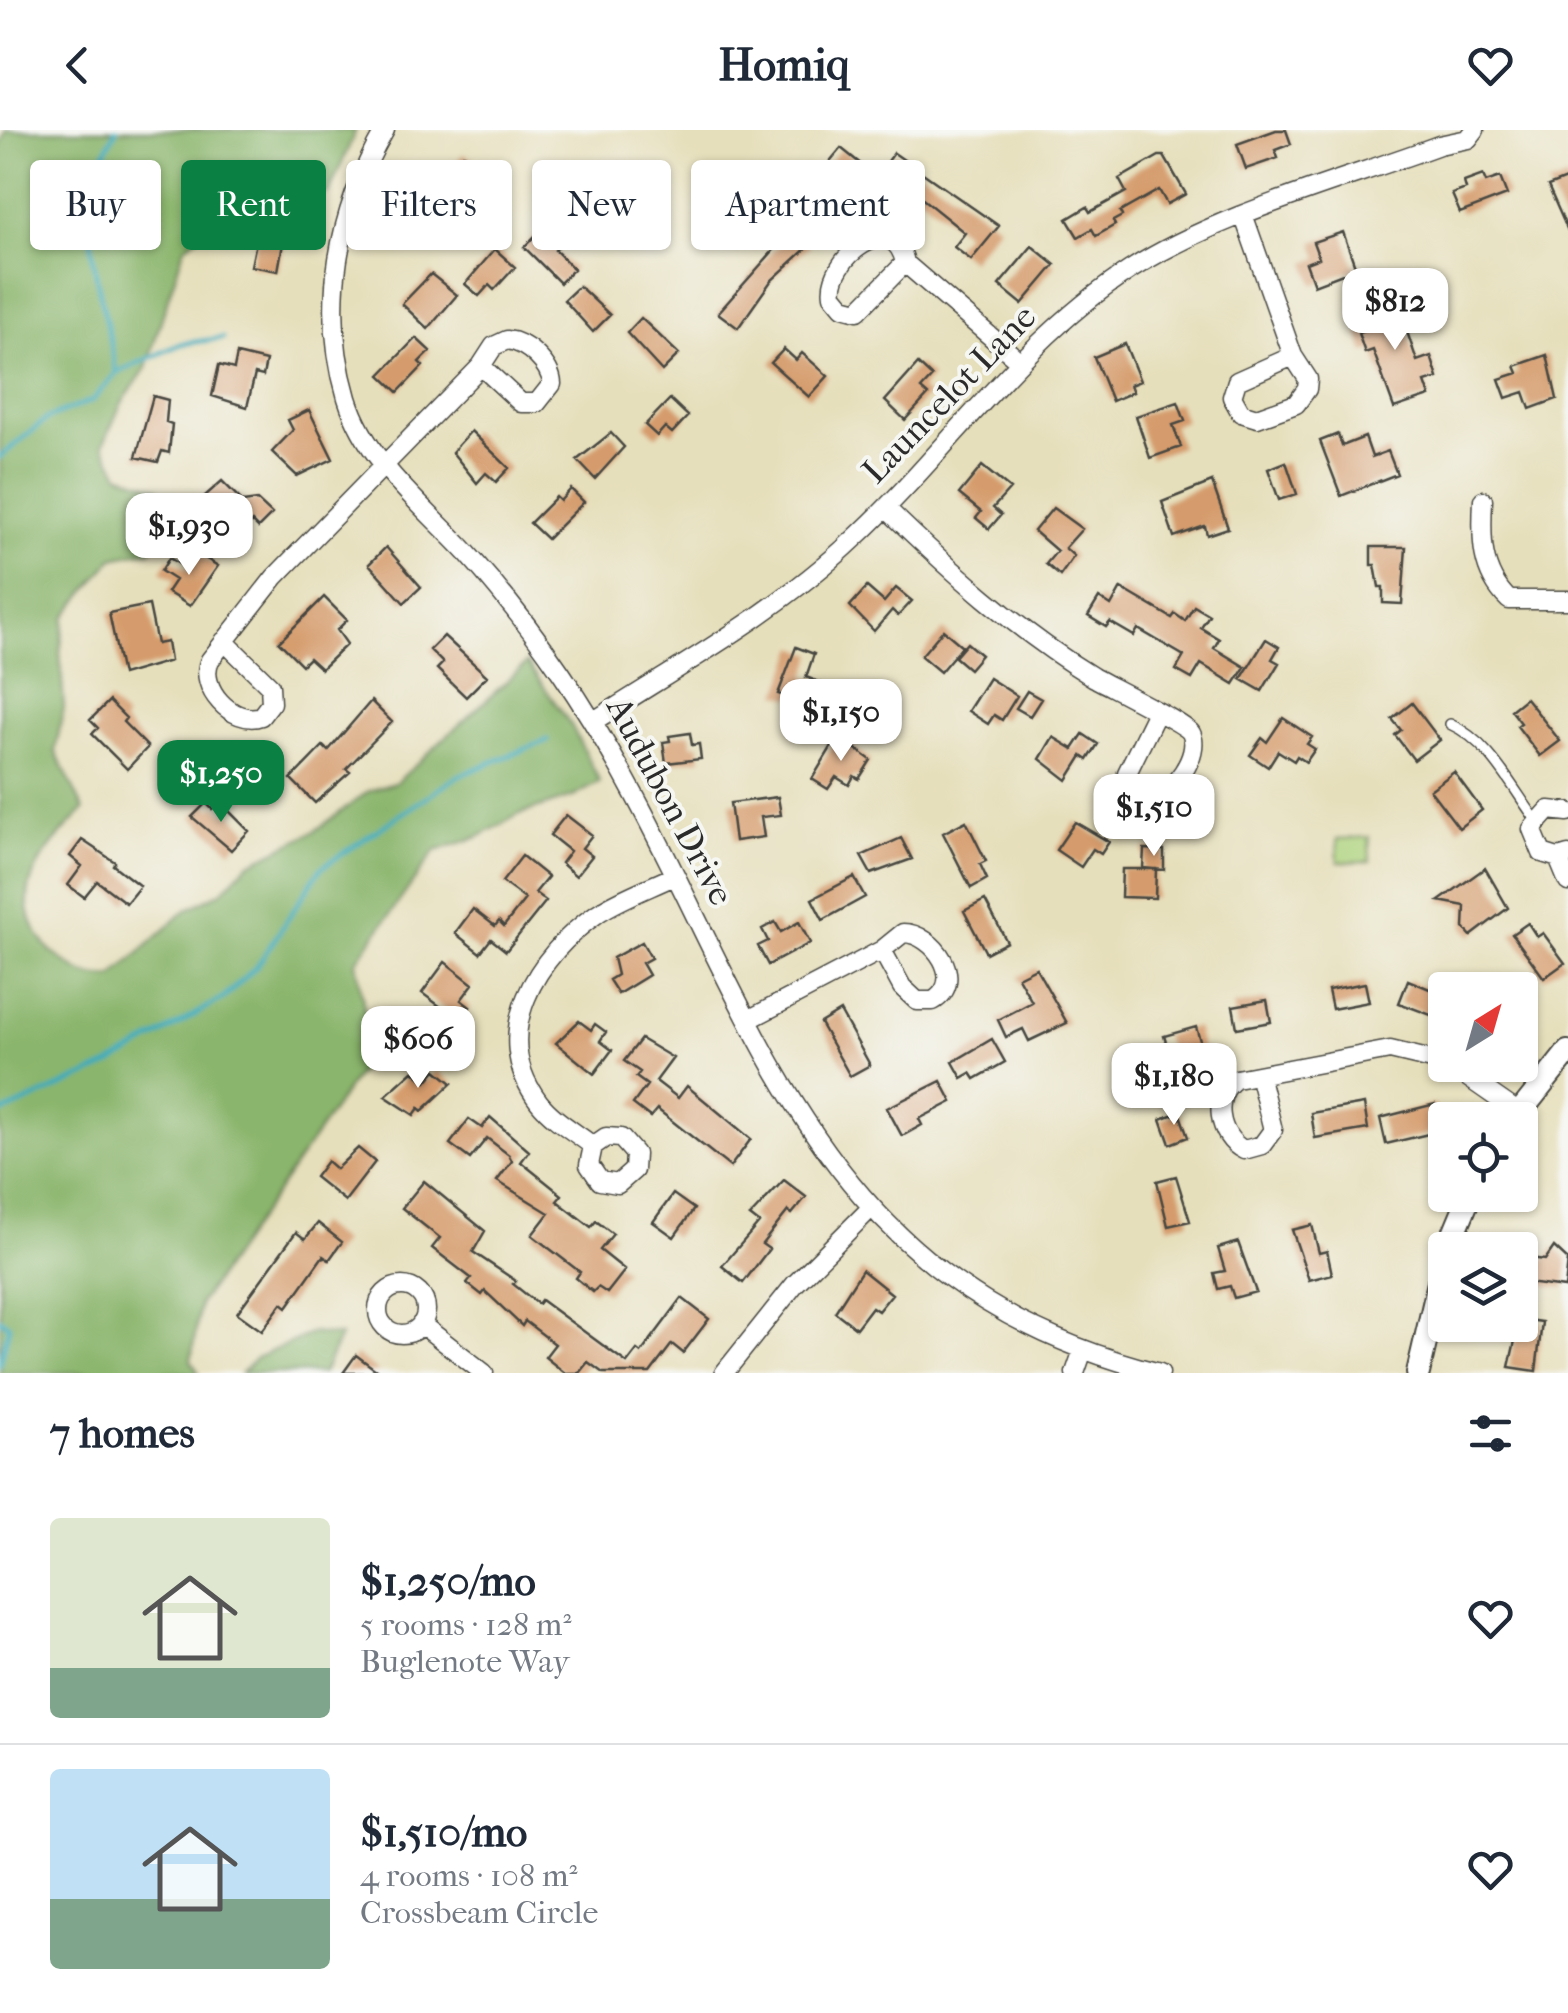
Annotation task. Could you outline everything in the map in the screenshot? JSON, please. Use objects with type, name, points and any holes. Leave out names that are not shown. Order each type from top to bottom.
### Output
[{"type":"street","name":"Audubon Drive","points":[[385,130],[362,173],[341,237],[333,318],[348,402],[360,432],[383,466],[502,594],[594,721],[792,1105],[871,1208],[908,1246],[978,1299],[1083,1350],[1160,1373]]},
{"type":"street","name":"Launcelot Lane","points":[[594,721],[794,591],[886,508],[1018,360],[1131,270],[1175,244],[1437,138],[1468,139],[1474,130]]},
{"type":"street","points":[[1244,217],[1293,356]]},
{"type":"street","points":[[904,262],[1018,360]]},
{"type":"street","points":[[224,642],[275,577],[481,366]]},
{"type":"street","points":[[1482,500],[1488,572],[1510,600],[1568,600]]},
{"type":"street","points":[[886,508],[950,570],[1036,640],[1156,714],[1186,726],[1194,750],[1168,790],[1152,799],[1135,791],[1127,773],[1156,714]]},
{"type":"street","points":[[1568,812],[1548,810],[1536,820],[1532,830],[1535,846],[1563,856],[1568,882]]},
{"type":"street","points":[[593,1146],[550,1113],[530,1088],[516,1048],[523,1002],[534,980],[568,935],[603,910],[674,876]]},
{"type":"street","points":[[748,1020],[882,950]]},
{"type":"street","points":[[1260,1078],[1342,1056],[1390,1050],[1428,1059]]},
{"type":"street","points":[[1528,1102],[1568,1052]]},
{"type":"street","points":[[1472,1082],[1498,1102]]},
{"type":"street","points":[[724,1373],[796,1284],[871,1208]]},
{"type":"street","points":[[421,1324],[484,1373]]},
{"type":"street","points":[[1418,1373],[1428,1330]]},
{"type":"street","points":[[1075,1373],[1083,1350]]},
{"type":"lane","points":[[1450,724],[1469,733],[1481,745],[1536,820]]},
{"type":"green space","points":[[6,130],[356,130],[329,193],[326,160],[181,160],[183,250],[146,368],[121,404],[103,445],[119,474],[159,488],[151,550],[113,558],[65,617],[60,652],[64,708],[55,751],[84,810],[54,843],[32,877],[29,914],[52,952],[80,972],[113,977],[186,910],[221,892],[248,864],[315,831],[369,791],[397,782],[527,663],[571,725],[600,782],[575,796],[520,814],[478,837],[435,851],[356,962],[372,1053],[200,1303],[191,1361],[199,1373],[0,1373],[0,147]]},
{"type":"green space","points":[[1369,837],[1370,861],[1338,862],[1337,839]]},
{"type":"green space","points":[[312,1333],[340,1336],[323,1373],[241,1373],[256,1358]]},
{"type":"building","points":[[1286,130],[1291,144],[1275,150],[1278,158],[1246,169],[1237,144]]},
{"type":"building","points":[[841,148],[856,160],[831,160]]},
{"type":"building","points":[[1164,156],[1186,194],[1167,204],[1159,190],[1120,212],[1122,216],[1113,221],[1115,225],[1096,236],[1092,229],[1078,237],[1067,219],[1087,207],[1090,212],[1126,192],[1119,179]]},
{"type":"building","points":[[925,175],[999,226],[971,260],[954,247],[965,233],[925,201]]},
{"type":"building","points":[[1483,175],[1486,182],[1500,177],[1507,195],[1460,213],[1452,194],[1466,189],[1464,182]]},
{"type":"building","points":[[1568,178],[1568,231],[1548,186]]},
{"type":"building","points":[[1343,232],[1356,269],[1314,285],[1306,263],[1319,258],[1313,242]]},
{"type":"building","points":[[532,239],[532,250],[555,250],[574,269],[560,283],[524,247]]},
{"type":"building","points":[[1032,246],[1055,265],[1022,304],[999,285]]},
{"type":"building","points":[[254,250],[282,250],[278,271],[251,266]]},
{"type":"building","points":[[494,250],[515,267],[494,290],[489,285],[479,296],[465,284]]},
{"type":"building","points":[[774,250],[805,250],[771,281],[738,328],[718,313]]},
{"type":"building","points":[[431,274],[457,295],[428,329],[402,304]]},
{"type":"building","points":[[579,286],[610,315],[593,332],[564,300]]},
{"type":"building","points":[[1384,291],[1394,320],[1402,317],[1417,361],[1431,356],[1438,378],[1425,382],[1430,396],[1394,408],[1373,350],[1365,353],[1358,333],[1371,329],[1361,300]]},
{"type":"building","points":[[641,318],[679,354],[662,371],[627,333]]},
{"type":"building","points":[[416,338],[430,351],[419,362],[423,366],[398,392],[380,375]]},
{"type":"building","points":[[1125,344],[1140,381],[1130,385],[1133,392],[1112,401],[1094,357]]},
{"type":"building","points":[[784,349],[796,360],[802,353],[828,376],[809,397],[771,363]]},
{"type":"building","points":[[237,354],[266,361],[263,376],[255,374],[247,407],[212,396],[219,365],[234,369]]},
{"type":"building","points":[[1547,355],[1557,399],[1530,409],[1524,392],[1506,398],[1499,379],[1518,373],[1515,366]]},
{"type":"building","points":[[918,364],[932,377],[921,389],[928,395],[905,420],[885,401]]},
{"type":"building","points":[[153,396],[168,400],[166,422],[172,424],[169,453],[162,451],[158,462],[136,457]]},
{"type":"building","points":[[670,399],[688,416],[672,433],[665,427],[657,436],[645,425]]},
{"type":"building","points":[[1178,402],[1185,421],[1173,425],[1181,447],[1150,458],[1136,416]]},
{"type":"building","points":[[309,410],[333,459],[297,476],[272,452],[293,430],[288,420]]},
{"type":"building","points":[[471,431],[509,468],[496,482],[486,473],[477,483],[452,452]]},
{"type":"building","points":[[611,433],[624,447],[595,479],[577,460]]},
{"type":"building","points":[[1338,434],[1342,446],[1365,437],[1372,457],[1388,451],[1397,474],[1341,496],[1320,441]]},
{"type":"building","points":[[1286,462],[1297,494],[1279,500],[1268,469]]},
{"type":"building","points":[[982,466],[1010,489],[993,508],[1001,515],[989,529],[976,518],[981,512],[959,494]]},
{"type":"building","points":[[222,481],[243,502],[257,500],[272,514],[258,528],[252,522],[238,535],[231,528],[226,533],[197,503]]},
{"type":"building","points":[[1212,482],[1228,528],[1207,535],[1205,526],[1174,537],[1162,502]]},
{"type":"building","points":[[571,489],[584,502],[547,539],[530,523],[556,497],[560,501]]},
{"type":"building","points":[[1053,508],[1082,529],[1065,548],[1074,556],[1060,576],[1046,564],[1057,551],[1034,531]]},
{"type":"building","points":[[386,547],[421,587],[404,603],[369,564]]},
{"type":"building","points":[[1371,547],[1406,547],[1402,604],[1383,603],[1383,587],[1379,587],[1375,565],[1371,565]]},
{"type":"building","points":[[198,554],[218,566],[190,606],[167,592],[175,580],[161,571],[169,558],[188,569]]},
{"type":"building","points":[[867,587],[884,602],[896,588],[912,601],[898,616],[892,610],[874,631],[850,606]]},
{"type":"building","points":[[1121,588],[1172,618],[1175,614],[1185,621],[1194,606],[1209,615],[1201,628],[1219,639],[1214,648],[1245,667],[1234,684],[1201,664],[1192,679],[1176,670],[1184,656],[1138,629],[1134,636],[1110,622],[1106,627],[1088,616],[1099,598],[1111,606]]},
{"type":"building","points":[[324,597],[347,620],[337,630],[347,644],[321,669],[309,658],[302,665],[279,642]]},
{"type":"building","points":[[149,605],[157,644],[167,642],[170,661],[122,675],[109,613]]},
{"type":"building","points":[[943,630],[962,646],[940,672],[921,656]]},
{"type":"building","points":[[444,636],[487,676],[466,697],[437,669],[443,663],[430,650]]},
{"type":"building","points":[[1266,639],[1279,647],[1272,659],[1279,663],[1262,691],[1241,679]]},
{"type":"building","points":[[967,643],[981,655],[969,669],[955,657]]},
{"type":"building","points":[[796,647],[814,654],[806,677],[824,684],[815,705],[778,694]]},
{"type":"building","points":[[989,678],[1017,696],[1002,720],[994,715],[988,724],[968,711]]},
{"type":"building","points":[[1027,691],[1041,699],[1030,716],[1016,708]]},
{"type":"building","points":[[1526,698],[1560,741],[1540,756],[1517,726],[1521,723],[1511,710]]},
{"type":"building","points":[[109,701],[148,747],[127,769],[92,734],[98,728],[90,720]]},
{"type":"building","points":[[371,701],[392,722],[346,769],[350,772],[315,803],[291,779],[323,746],[328,751]]},
{"type":"building","points":[[1412,703],[1440,740],[1414,760],[1395,735],[1401,730],[1392,719]]},
{"type":"building","points":[[1283,718],[1312,737],[1307,744],[1315,749],[1306,762],[1297,756],[1294,761],[1278,751],[1268,767],[1250,755],[1262,738],[1267,742]]},
{"type":"building","points":[[690,733],[692,745],[699,744],[701,759],[666,763],[663,742],[670,741],[669,736]]},
{"type":"building","points":[[1083,734],[1098,744],[1088,760],[1082,756],[1067,780],[1040,759],[1053,737],[1073,749]]},
{"type":"building","points":[[838,736],[871,760],[859,779],[854,776],[849,785],[836,777],[828,789],[812,779]]},
{"type":"building","points":[[1454,772],[1482,810],[1459,828],[1430,790]]},
{"type":"building","points":[[778,797],[781,815],[761,817],[764,837],[735,841],[730,803]]},
{"type":"building","points":[[206,803],[212,809],[216,805],[225,814],[228,810],[249,831],[231,850],[192,817]]},
{"type":"building","points":[[566,815],[592,835],[582,848],[592,856],[576,876],[561,863],[570,851],[550,835]]},
{"type":"building","points":[[966,821],[986,861],[980,864],[987,879],[971,888],[943,833]]},
{"type":"building","points":[[1075,822],[1109,842],[1101,854],[1093,849],[1081,867],[1056,850]]},
{"type":"building","points":[[901,838],[912,859],[871,874],[861,856]]},
{"type":"building","points":[[82,840],[115,862],[113,865],[140,886],[126,903],[97,881],[84,897],[68,885],[82,866],[70,856]]},
{"type":"building","points":[[1144,849],[1164,850],[1164,870],[1143,868]]},
{"type":"building","points":[[522,856],[548,877],[535,893],[546,901],[506,951],[491,939],[480,953],[455,933],[473,909],[495,926],[499,921],[504,926],[525,899],[502,882]]},
{"type":"building","points":[[1485,868],[1508,908],[1471,936],[1464,928],[1465,906],[1439,901]]},
{"type":"building","points":[[1122,869],[1156,869],[1155,898],[1121,897]]},
{"type":"building","points":[[854,877],[865,897],[823,920],[812,899]]},
{"type":"building","points":[[985,900],[1007,942],[986,953],[964,911]]},
{"type":"building","points":[[775,922],[781,932],[799,922],[810,943],[768,965],[758,946],[768,941],[762,929]]},
{"type":"building","points":[[1528,923],[1537,937],[1543,933],[1565,963],[1544,978],[1512,934]]},
{"type":"building","points":[[642,942],[651,958],[642,963],[649,975],[618,994],[609,980],[617,975],[613,958]]},
{"type":"building","points":[[445,962],[473,984],[461,1000],[470,1007],[460,1021],[422,993]]},
{"type":"building","points":[[1036,968],[1067,1023],[1029,1041],[1023,1029],[1006,1037],[998,1020],[1032,1002],[1018,977]]},
{"type":"building","points":[[1408,980],[1428,988],[1428,1014],[1399,1003]]},
{"type":"building","points":[[1365,983],[1369,1002],[1332,1009],[1328,990]]},
{"type":"building","points":[[1267,1000],[1271,1022],[1237,1028],[1233,1006]]},
{"type":"building","points":[[840,1011],[870,1065],[850,1076],[820,1023]]},
{"type":"building","points":[[579,1021],[591,1030],[595,1024],[606,1032],[600,1041],[612,1050],[594,1074],[556,1043]]},
{"type":"building","points":[[1196,1027],[1202,1048],[1171,1058],[1164,1036]]},
{"type":"building","points":[[641,1039],[673,1058],[656,1081],[678,1098],[687,1086],[751,1139],[730,1167],[657,1109],[650,1117],[633,1104],[647,1085],[636,1077],[640,1072],[624,1061]]},
{"type":"building","points":[[992,1039],[1005,1062],[975,1079],[971,1073],[962,1078],[953,1062]]},
{"type":"building","points":[[436,1070],[452,1083],[422,1111],[419,1108],[414,1115],[385,1096],[413,1071],[426,1082]]},
{"type":"building","points":[[941,1081],[952,1102],[919,1119],[922,1125],[902,1136],[887,1108]]},
{"type":"building","points":[[1364,1104],[1368,1129],[1315,1138],[1311,1113]]},
{"type":"building","points":[[1428,1106],[1428,1134],[1386,1144],[1380,1118]]},
{"type":"building","points":[[1179,1112],[1188,1137],[1170,1144],[1161,1119]]},
{"type":"building","points":[[490,1117],[529,1151],[521,1162],[562,1195],[557,1201],[591,1227],[596,1221],[613,1234],[600,1250],[625,1270],[607,1293],[598,1287],[593,1292],[576,1278],[580,1272],[532,1235],[549,1213],[497,1181],[512,1161],[509,1155],[487,1138],[470,1159],[450,1144],[469,1119],[482,1128]]},
{"type":"building","points":[[358,1148],[375,1162],[345,1201],[315,1177],[327,1161],[336,1169]]},
{"type":"building","points":[[1176,1176],[1190,1221],[1168,1226],[1157,1181]]},
{"type":"building","points":[[784,1180],[806,1197],[792,1214],[788,1211],[762,1244],[769,1249],[743,1283],[722,1266],[759,1223],[750,1216]]},
{"type":"building","points":[[424,1181],[485,1231],[473,1252],[516,1281],[513,1284],[538,1304],[541,1300],[627,1363],[637,1350],[641,1353],[682,1298],[709,1319],[683,1353],[672,1344],[650,1373],[603,1373],[588,1362],[579,1373],[565,1373],[545,1357],[555,1344],[525,1321],[522,1326],[485,1291],[482,1295],[467,1283],[471,1278],[432,1248],[440,1238],[402,1208]]},
{"type":"building","points":[[673,1194],[694,1209],[674,1237],[653,1222]]},
{"type":"building","points":[[318,1223],[342,1242],[329,1260],[323,1256],[287,1307],[282,1303],[262,1331],[237,1313],[296,1232],[305,1239]]},
{"type":"building","points":[[1312,1225],[1319,1253],[1327,1251],[1332,1274],[1309,1280],[1292,1230]]},
{"type":"building","points":[[1238,1242],[1256,1292],[1234,1298],[1230,1286],[1218,1289],[1214,1273],[1225,1271],[1218,1248]]},
{"type":"building","points":[[1554,1247],[1568,1260],[1565,1288],[1538,1284],[1538,1259],[1545,1260]]},
{"type":"building","points":[[862,1270],[892,1294],[878,1311],[872,1307],[856,1328],[835,1312]]},
{"type":"building","points":[[1538,1321],[1542,1322],[1536,1371],[1509,1367],[1515,1342],[1538,1342]]},
{"type":"building","points":[[356,1355],[380,1373],[343,1373]]},
{"type":"waterway","points":[[0,457],[48,418],[93,400],[116,373],[92,250],[91,222],[101,162],[116,130]]},
{"type":"waterway","points":[[118,372],[181,344],[223,338]]},
{"type":"waterway","points":[[0,1114],[109,1065],[225,997],[257,966],[321,868],[458,776],[548,740]]},
{"type":"waterway","points":[[0,1319],[9,1326],[0,1364]]}]
